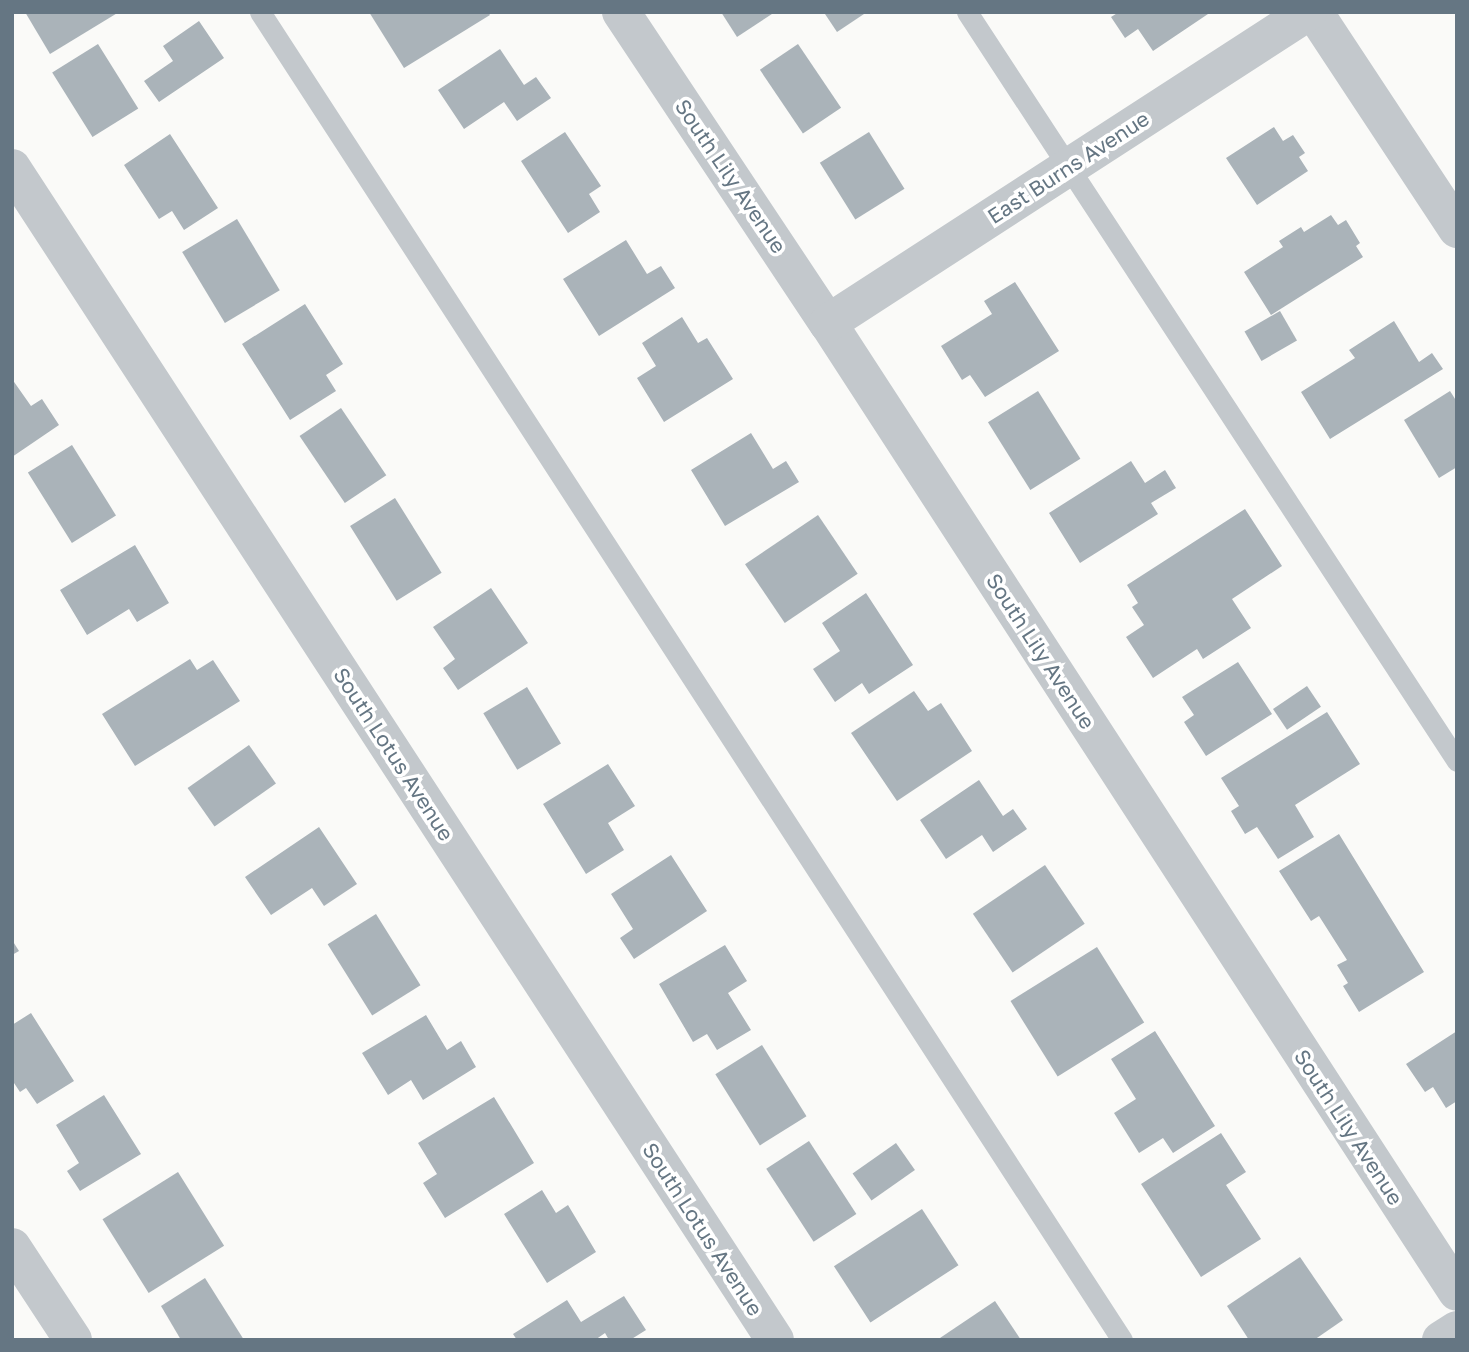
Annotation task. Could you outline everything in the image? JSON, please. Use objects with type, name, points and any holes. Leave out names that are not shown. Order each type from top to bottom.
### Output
[{"type":"street","name":"South Lily Avenue","points":[[621,12],[828,323],[1457,1292]]},
{"type":"street","name":"East Burns Avenue","points":[[828,323],[1308,12]]},
{"type":"street","points":[[1314,12],[1457,229]]},
{"type":"street","name":"South Lotus Avenue","points":[[12,168],[775,1340]]},
{"type":"street","points":[[12,1247],[73,1340]]},
{"type":"street","points":[[1441,1340],[1457,1330]]},
{"type":"lane","points":[[260,12],[1122,1340]]},
{"type":"lane","points":[[967,12],[1457,761]]},
{"type":"building","points":[[25,12],[119,12],[50,54]]},
{"type":"building","points":[[369,12],[488,12],[490,15],[404,68]]},
{"type":"building","points":[[721,12],[775,12],[737,37]]},
{"type":"building","points":[[867,12],[837,32],[825,14]]},
{"type":"building","points":[[1119,12],[1208,14],[1153,51],[1138,29],[1125,38],[1111,17]]},
{"type":"building","points":[[199,21],[224,58],[159,102],[144,81],[173,61],[163,46]]},
{"type":"building","points":[[98,44],[138,108],[92,137],[52,73]]},
{"type":"building","points":[[798,44],[841,108],[803,134],[760,70]]},
{"type":"building","points":[[500,49],[524,85],[536,77],[551,98],[517,121],[504,102],[464,129],[438,90]]},
{"type":"building","points":[[1274,127],[1283,141],[1293,135],[1305,153],[1299,157],[1308,171],[1257,205],[1226,158]]},
{"type":"building","points":[[565,132],[601,186],[589,194],[600,212],[568,233],[521,161]]},
{"type":"building","points":[[869,132],[905,189],[855,220],[820,163]]},
{"type":"building","points":[[170,134],[218,208],[184,230],[172,211],[159,219],[124,165]]},
{"type":"building","points":[[1331,215],[1338,225],[1346,220],[1360,243],[1356,246],[1363,257],[1271,315],[1244,272],[1283,247],[1279,241],[1301,227],[1304,232]]},
{"type":"building","points":[[237,219],[280,290],[225,323],[182,252]]},
{"type":"building","points":[[626,240],[647,274],[661,266],[675,288],[599,336],[563,279]]},
{"type":"building","points":[[1015,282],[1059,351],[985,397],[970,375],[962,380],[941,346],[992,314],[984,301]]},
{"type":"building","points":[[305,304],[343,364],[326,375],[336,391],[290,420],[242,344]]},
{"type":"building","points":[[1280,311],[1297,340],[1261,361],[1244,332]]},
{"type":"building","points":[[682,317],[698,343],[707,338],[733,379],[664,422],[637,378],[656,366],[642,343]]},
{"type":"building","points":[[1394,321],[1419,362],[1432,353],[1443,369],[1330,439],[1301,392],[1355,358],[1349,350]]},
{"type":"building","points":[[12,379],[31,406],[42,399],[59,425],[12,457]]},
{"type":"building","points":[[1038,391],[1080,459],[1030,490],[988,422]]},
{"type":"building","points":[[1450,391],[1457,402],[1457,467],[1439,478],[1404,420]]},
{"type":"building","points":[[341,408],[386,475],[345,503],[300,436]]},
{"type":"building","points":[[751,433],[773,469],[786,461],[799,482],[725,526],[691,470]]},
{"type":"building","points":[[72,445],[116,515],[72,543],[28,473]]},
{"type":"building","points":[[1131,461],[1145,483],[1165,470],[1176,488],[1151,503],[1158,514],[1080,563],[1049,513]]},
{"type":"building","points":[[395,498],[442,573],[397,601],[350,526]]},
{"type":"building","points":[[1245,509],[1282,566],[1232,599],[1251,628],[1203,659],[1197,649],[1153,678],[1126,637],[1144,625],[1132,607],[1138,603],[1127,585]]},
{"type":"building","points":[[818,515],[858,574],[785,623],[745,564]]},
{"type":"building","points":[[135,545],[169,603],[137,622],[129,609],[87,635],[60,590]]},
{"type":"building","points":[[491,588],[528,643],[458,690],[443,668],[455,659],[433,627]]},
{"type":"building","points":[[866,593],[913,665],[869,694],[862,683],[835,702],[813,669],[840,651],[822,623]]},
{"type":"building","points":[[190,659],[197,670],[213,660],[240,701],[135,766],[102,714]]},
{"type":"building","points":[[1238,662],[1272,714],[1206,756],[1184,722],[1194,715],[1182,697]]},
{"type":"building","points":[[1307,686],[1321,707],[1287,730],[1273,709]]},
{"type":"building","points":[[527,687],[561,744],[517,770],[483,713]]},
{"type":"building","points":[[914,691],[928,711],[941,703],[972,751],[897,801],[851,733]]},
{"type":"building","points":[[1327,712],[1360,764],[1295,805],[1314,837],[1278,859],[1257,827],[1245,834],[1231,811],[1239,806],[1221,778]]},
{"type":"building","points":[[249,745],[276,784],[215,827],[188,788]]},
{"type":"building","points":[[608,764],[635,806],[608,823],[624,850],[586,874],[543,804]]},
{"type":"building","points":[[979,780],[1003,816],[1013,809],[1027,829],[993,852],[982,835],[946,859],[920,820]]},
{"type":"building","points":[[319,827],[357,884],[324,906],[312,888],[271,915],[245,877]]},
{"type":"building","points":[[1339,834],[1424,972],[1359,1012],[1343,986],[1348,983],[1337,965],[1347,960],[1319,916],[1311,921],[1279,871]]},
{"type":"building","points":[[671,855],[707,911],[634,959],[620,938],[633,929],[611,894]]},
{"type":"building","points":[[1045,865],[1085,924],[1013,973],[973,914]]},
{"type":"building","points":[[376,914],[421,985],[372,1015],[328,944]]},
{"type":"building","points":[[12,940],[19,951],[12,955]]},
{"type":"building","points":[[725,945],[747,981],[728,993],[751,1030],[717,1050],[707,1034],[693,1042],[659,984]]},
{"type":"building","points":[[1097,947],[1144,1022],[1058,1077],[1010,1001]]},
{"type":"building","points":[[31,1013],[74,1081],[37,1104],[26,1088],[20,1092],[12,1080],[12,1025]]},
{"type":"building","points":[[426,1015],[447,1050],[461,1041],[476,1067],[423,1100],[411,1080],[388,1095],[362,1053]]},
{"type":"building","points":[[1155,1031],[1215,1126],[1173,1153],[1163,1138],[1139,1153],[1114,1113],[1136,1099],[1111,1059]]},
{"type":"building","points":[[1457,1031],[1457,1101],[1446,1108],[1433,1087],[1425,1092],[1406,1064]]},
{"type":"building","points":[[762,1045],[807,1116],[760,1145],[715,1074]]},
{"type":"building","points":[[104,1095],[141,1154],[80,1191],[67,1171],[79,1163],[56,1125]]},
{"type":"building","points":[[494,1097],[534,1163],[445,1218],[423,1183],[437,1174],[418,1143]]},
{"type":"building","points":[[1221,1133],[1246,1172],[1226,1185],[1261,1239],[1201,1277],[1141,1184]]},
{"type":"building","points":[[809,1141],[856,1214],[814,1242],[766,1169]]},
{"type":"building","points":[[896,1143],[915,1170],[872,1200],[853,1173]]},
{"type":"building","points":[[178,1172],[224,1246],[149,1293],[103,1219]]},
{"type":"building","points":[[542,1190],[556,1213],[568,1205],[596,1252],[547,1283],[504,1214]]},
{"type":"building","points":[[922,1209],[958,1265],[870,1322],[834,1266]]},
{"type":"building","points":[[1300,1257],[1343,1320],[1314,1340],[1249,1340],[1227,1306]]},
{"type":"building","points":[[205,1278],[244,1340],[181,1340],[161,1306]]},
{"type":"building","points":[[624,1296],[646,1330],[630,1340],[609,1340],[605,1333],[595,1340],[517,1340],[513,1334],[567,1300],[581,1322]]},
{"type":"building","points":[[995,1301],[1021,1340],[937,1340]]}]
